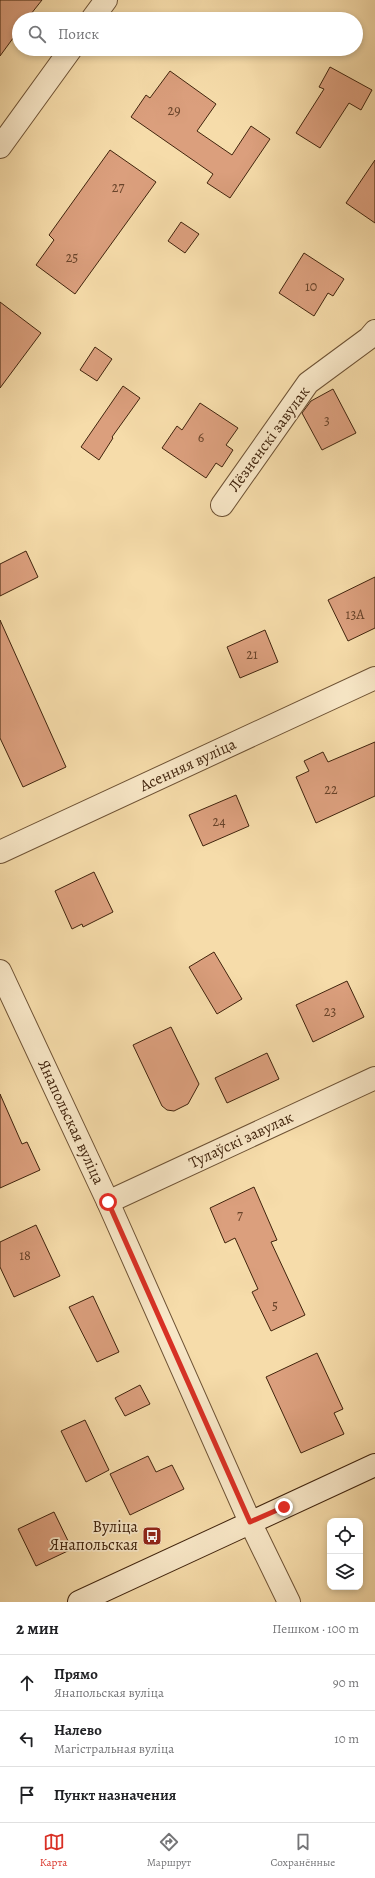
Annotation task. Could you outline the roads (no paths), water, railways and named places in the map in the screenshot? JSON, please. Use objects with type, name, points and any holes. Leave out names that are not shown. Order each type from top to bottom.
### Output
[{"type":"street","points":[[97,12],[106,0]]},
{"type":"street","points":[[0,147],[65,56]]},
{"type":"street","name":"Лёзненскі завулак","points":[[222,505],[308,383],[369,338],[375,331]]},
{"type":"street","name":"Асенняя вуліца","points":[[0,852],[375,678]]},
{"type":"street","name":"Янапольская вуліца","points":[[0,971],[108,1202],[250,1522],[289,1602]]},
{"type":"street","name":"Тулаўскі завулак","points":[[108,1202],[375,1078]]},
{"type":"street","points":[[79,1602],[375,1464]]},
{"type":"place","name":"Вуліца Янапольская","points":[[152,1536]]}]
